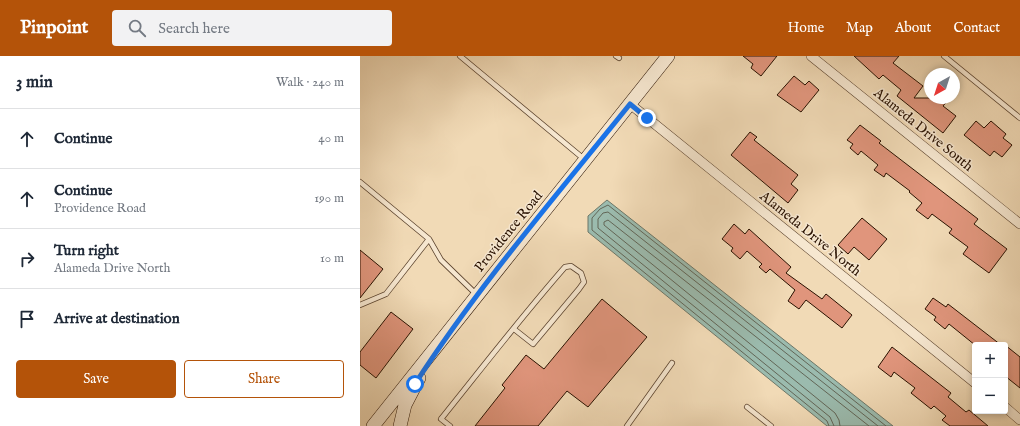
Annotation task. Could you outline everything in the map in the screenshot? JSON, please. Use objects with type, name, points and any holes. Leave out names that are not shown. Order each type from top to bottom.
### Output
[{"type":"street","name":"Providence Road","points":[[379,424],[477,295],[668,56]]},
{"type":"street","name":"Alameda Drive South","points":[[811,56],[1020,224]]},
{"type":"street","name":"Alameda Drive North","points":[[630,104],[972,381]]},
{"type":"street","points":[[400,426],[406,405],[415,384],[446,336]]},
{"type":"street","points":[[1008,410],[1020,420]]},
{"type":"lane","points":[[460,56],[585,160]]},
{"type":"lane","points":[[944,56],[1020,118]]},
{"type":"lane","points":[[360,182],[429,239],[441,260],[477,295]]},
{"type":"lane","points":[[360,305],[386,294],[429,239]]},
{"type":"lane","points":[[450,426],[442,419],[514,328],[565,266],[571,266],[581,273],[584,282],[533,344],[514,328]]},
{"type":"lane","points":[[627,426],[672,363]]},
{"type":"lane","points":[[747,407],[771,426]]},
{"type":"water","points":[[607,200],[893,426],[827,426],[588,232],[588,216]]},
{"type":"building","points":[[743,56],[777,56],[761,76],[751,68],[753,64]]},
{"type":"building","points":[[854,56],[899,56],[893,63],[923,86],[914,98],[924,98],[924,104],[945,104],[943,106],[956,116],[943,133],[897,96],[901,90],[883,75],[879,79]]},
{"type":"building","points":[[794,76],[805,85],[809,81],[819,90],[801,112],[777,95]]},
{"type":"building","points":[[976,121],[984,128],[991,121],[1006,134],[1003,138],[1012,145],[1002,157],[994,151],[990,156],[964,135]]},
{"type":"building","points":[[860,125],[881,141],[879,143],[978,219],[974,224],[1007,249],[989,273],[963,254],[968,247],[949,233],[952,229],[932,214],[928,219],[916,210],[922,203],[909,192],[910,191],[886,173],[884,177],[874,170],[878,165],[861,151],[858,155],[850,148],[853,144],[847,140]]},
{"type":"building","points":[[750,132],[757,137],[754,140],[798,175],[791,184],[798,190],[788,203],[731,155]]},
{"type":"building","points":[[862,218],[887,239],[869,260],[854,247],[848,254],[838,245]]},
{"type":"building","points":[[734,224],[745,234],[749,229],[791,267],[786,273],[822,299],[826,294],[852,315],[842,328],[806,300],[799,309],[788,301],[795,290],[770,269],[766,273],[759,267],[762,264],[747,251],[740,259],[731,251],[733,248],[722,239]]},
{"type":"building","points":[[360,250],[383,269],[360,298]]},
{"type":"building","points":[[933,298],[946,307],[948,304],[997,342],[972,343],[949,324],[945,329],[934,320],[936,317],[925,309]]},
{"type":"building","points":[[602,299],[647,337],[588,407],[567,391],[538,426],[475,426],[505,388],[502,385],[526,355],[544,369]]},
{"type":"building","points":[[391,312],[413,329],[376,378],[360,365],[360,352]]},
{"type":"building","points":[[892,347],[951,393],[948,397],[966,412],[969,410],[988,426],[950,426],[942,420],[946,416],[934,406],[931,409],[911,393],[915,388],[894,372],[891,377],[878,367]]},
{"type":"building","points":[[1008,347],[1020,357],[1020,388],[1008,378]]},
{"type":"route","points":[[415,384],[446,336],[477,295],[630,104],[647,118]]}]
